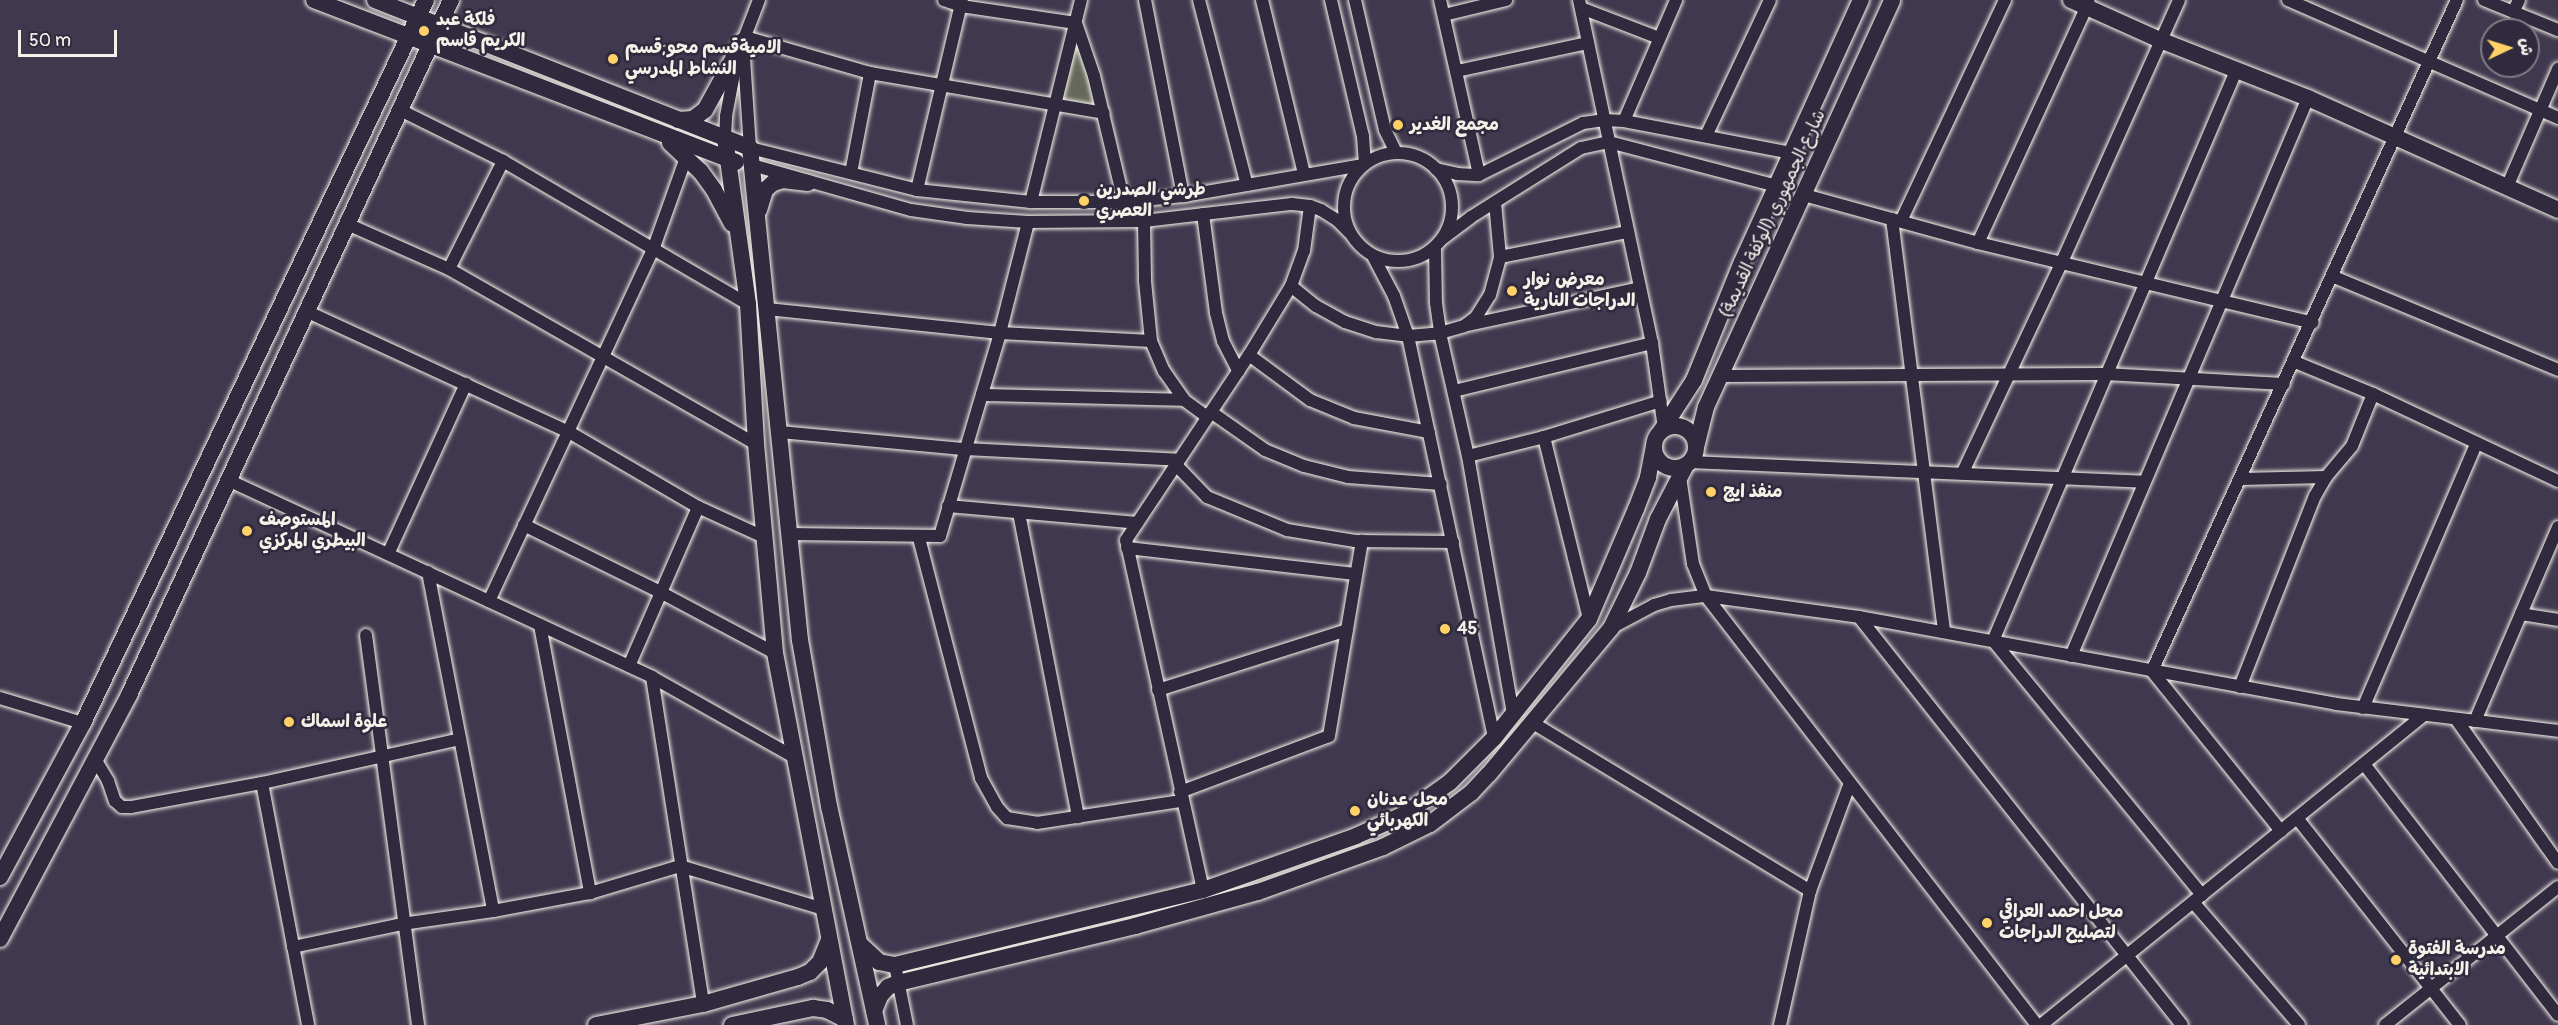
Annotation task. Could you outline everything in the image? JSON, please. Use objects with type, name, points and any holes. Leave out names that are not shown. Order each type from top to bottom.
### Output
[{"type":"main road","points":[[315,0],[655,132],[688,151],[752,165]]},
{"type":"main road","points":[[375,0],[750,148],[789,534],[812,720],[876,1018]]},
{"type":"main road","points":[[0,877],[83,723],[426,0]]},
{"type":"main road","points":[[0,939],[129,695],[451,0]]},
{"type":"main road","name":"شارع الجمهوري (الوكفة القديمة)","points":[[1661,433],[1694,380],[1777,186],[1861,0]]},
{"type":"main road","name":"شارع الجمهوري (الوكفة القديمة)","points":[[898,983],[1195,910],[1258,892],[1383,847],[1430,824],[1464,798],[1533,723],[1611,628],[1686,463],[1706,407],[1892,0]]},
{"type":"main road","points":[[2071,0],[2089,4],[2160,40],[2308,98],[2558,210]]},
{"type":"main road","points":[[677,120],[693,119],[705,110],[744,39]]},
{"type":"main road","points":[[725,138],[748,304],[756,444],[775,653],[845,1022]]},
{"type":"main road","points":[[688,151],[725,209],[741,251]]},
{"type":"main road","points":[[757,220],[760,201],[765,190],[773,183],[783,180],[808,183]]},
{"type":"main road","points":[[860,944],[879,962],[895,965],[1203,890],[1364,833],[1405,814],[1449,782],[1494,738],[1589,619],[1636,509],[1661,433],[1676,426],[1684,427],[1695,439],[1686,463],[1666,466],[1659,461],[1661,433]]},
{"type":"main road","points":[[13,854],[39,867]]},
{"type":"main road","points":[[822,905],[822,891],[833,885],[841,886],[848,892]]},
{"type":"main road","points":[[596,1025],[703,1004],[810,972],[826,953],[830,940]]},
{"type":"main road","points":[[876,1018],[880,996],[888,987],[898,983]]},
{"type":"main road","points":[[732,1025],[813,1008],[827,1010],[845,1022]]},
{"type":"street","points":[[725,138],[729,93],[744,39],[759,0]]},
{"type":"street","points":[[944,0],[1076,23]]},
{"type":"street","points":[[1031,202],[1081,0]]},
{"type":"street","points":[[1145,0],[1183,196]]},
{"type":"street","points":[[1199,0],[1247,185]]},
{"type":"street","points":[[1262,0],[1304,174]]},
{"type":"street","points":[[1331,0],[1363,136],[1364,165],[1351,180],[1344,201],[1344,212],[1350,233]]},
{"type":"street","points":[[1355,0],[1385,130],[1396,153]]},
{"type":"street","points":[[1440,0],[1479,175]]},
{"type":"street","points":[[1444,15],[1506,0]]},
{"type":"street","points":[[1624,121],[1676,0]]},
{"type":"street","points":[[1706,136],[1770,0]]},
{"type":"street","points":[[1944,632],[1912,373],[1897,220],[2005,0]]},
{"type":"street","points":[[1963,472],[2061,264],[2179,0]]},
{"type":"street","points":[[2288,0],[2558,118]]},
{"type":"street","points":[[2152,671],[2334,277],[2457,0]]},
{"type":"street","points":[[2484,0],[2516,6],[2558,30]]},
{"type":"street","points":[[917,190],[961,3]]},
{"type":"street","points":[[1580,4],[1659,38]]},
{"type":"street","points":[[1580,4],[1652,343],[1661,401],[1661,433]]},
{"type":"street","points":[[1978,243],[2089,4]]},
{"type":"street","points":[[1076,23],[1104,113],[1124,202]]},
{"type":"street","points":[[744,39],[870,73],[1104,113]]},
{"type":"street","points":[[744,39],[750,148],[917,190],[1031,202],[1124,202],[1183,196],[1364,165],[1385,154],[1396,153],[1418,157],[1436,169],[1457,174],[1479,175],[1583,123],[1604,120],[1624,121],[1792,153]]},
{"type":"street","points":[[1457,71],[1588,43]]},
{"type":"street","points":[[2507,187],[2558,69]]},
{"type":"street","points":[[1993,641],[2236,71]]},
{"type":"street","points":[[850,173],[870,73]]},
{"type":"street","points":[[2071,656],[2308,98]]},
{"type":"street","points":[[400,110],[503,161],[654,247],[748,304]]},
{"type":"street","points":[[752,165],[808,183],[911,210],[968,218],[1028,222],[1144,220],[1258,206],[1310,206],[1337,220],[1364,250],[1373,256],[1383,260],[1405,262],[1416,259],[1495,202],[1581,148],[1609,142],[1777,186]]},
{"type":"street","points":[[489,601],[654,247],[688,151]]},
{"type":"street","points":[[449,269],[503,161]]},
{"type":"street","points":[[1436,169],[1448,187],[1452,208],[1448,230],[1438,244],[1436,303],[1440,333],[1468,456],[1514,714]]},
{"type":"street","points":[[1804,195],[2061,264],[2313,323]]},
{"type":"street","points":[[1464,326],[1476,317],[1490,296],[1500,257],[1495,202]]},
{"type":"street","points":[[1203,890],[1126,540],[1249,355],[1291,286],[1304,251],[1310,206]]},
{"type":"street","points":[[1203,214],[1216,313],[1223,341],[1238,371]]},
{"type":"street","points":[[1144,220],[1145,281],[1151,341],[1164,370],[1184,400],[1264,450],[1304,466],[1348,477],[1441,484]]},
{"type":"street","points":[[789,534],[940,537],[1000,333],[1028,222]]},
{"type":"street","points":[[347,224],[449,269],[756,444]]},
{"type":"street","points":[[1500,257],[1628,232]]},
{"type":"street","points":[[1373,256],[1394,296],[1408,336],[1494,738]]},
{"type":"street","points":[[2334,277],[2558,370]]},
{"type":"street","points":[[1291,286],[1316,306],[1345,322],[1376,332],[1408,336],[1440,333],[1640,288]]},
{"type":"street","points":[[767,309],[1000,333],[1151,341]]},
{"type":"street","points":[[308,312],[569,432],[698,507],[766,538]]},
{"type":"street","points":[[1454,391],[1652,343]]},
{"type":"street","points":[[1249,355],[1310,400],[1354,418],[1429,432]]},
{"type":"street","points":[[2295,362],[2373,394],[2475,444],[2558,481]]},
{"type":"street","points":[[1721,375],[2011,372],[2189,377],[2284,384]]},
{"type":"street","points":[[389,552],[466,384]]},
{"type":"street","points":[[2240,687],[2315,496],[2326,477],[2352,446],[2373,394]]},
{"type":"street","points":[[982,395],[1184,400]]},
{"type":"street","points":[[1468,456],[1544,437],[1661,401]]},
{"type":"street","points":[[780,432],[965,449],[1177,463],[1207,497],[1287,530],[1362,541],[1453,542]]},
{"type":"street","points":[[1544,437],[1589,619]]},
{"type":"street","points":[[2363,708],[2475,444]]},
{"type":"street","points":[[2144,482],[1963,472],[1926,473],[1686,463],[1680,493],[1693,564],[1706,596],[2039,1025],[2424,715]]},
{"type":"street","points":[[2241,479],[2326,477]]},
{"type":"street","points":[[228,480],[389,552],[652,677],[794,757]]},
{"type":"street","points":[[948,506],[1137,523]]},
{"type":"street","points":[[629,666],[698,507]]},
{"type":"street","points":[[1019,513],[1078,817]]},
{"type":"street","points":[[524,525],[662,593],[775,653]]},
{"type":"street","points":[[2475,721],[2558,526]]},
{"type":"street","points":[[919,538],[981,778],[997,807],[1007,818],[1037,824],[1181,797],[1329,736],[1362,541]]},
{"type":"street","points":[[1127,548],[1356,574]]},
{"type":"street","points":[[428,572],[493,911]]},
{"type":"street","points":[[1611,628],[1654,605],[1679,598],[1706,596],[1859,617],[2363,708],[2558,731]]},
{"type":"street","points":[[2521,614],[2558,620]]},
{"type":"street","points":[[1859,617],[2129,954],[2182,1025]]},
{"type":"street","points":[[540,625],[590,893]]},
{"type":"street","points":[[1158,690],[1347,630]]},
{"type":"street","points":[[366,635],[384,756],[402,924],[418,1025]]},
{"type":"street","points":[[1993,641],[2299,1025]]},
{"type":"street","points":[[2152,671],[2281,831]]},
{"type":"street","points":[[652,677],[703,1004]]},
{"type":"street","points":[[0,698],[83,723]]},
{"type":"street","points":[[2457,719],[2558,863]]},
{"type":"street","points":[[1533,723],[1810,891]]},
{"type":"street","points":[[95,759],[108,781],[115,801],[126,808],[262,783],[460,739]]},
{"type":"street","points":[[2364,764],[2495,937],[2558,1015]]},
{"type":"street","points":[[262,783],[308,1025]]},
{"type":"street","points":[[1780,1025],[1810,891],[1850,783]]},
{"type":"street","points":[[2297,818],[2460,1025]]},
{"type":"street","points":[[293,947],[402,924],[493,911],[590,893],[680,866],[822,905]]},
{"type":"street","points":[[2385,1025],[2558,886]]},
{"type":"street","points":[[895,965],[907,1025]]},
{"type":"street","points":[[2398,1014],[2407,1025]]},
{"type":"green space","points":[[1076,38],[1096,96],[1094,105],[1062,99]]},
{"type":"place","name":"فلكة عبد الكريم قاسم","points":[[424,31]]},
{"type":"place","name":"الاميةقسم محو;قسم النشاط المدرسي","points":[[613,59]]},
{"type":"place","name":"مجمع الغدير","points":[[1398,125]]},
{"type":"place","name":"طرشي الصدرين العصري","points":[[1084,201]]},
{"type":"place","name":"معرض نوار الدراجات النارية","points":[[1512,291]]},
{"type":"place","name":"منفذ ايج","points":[[1711,492]]},
{"type":"place","name":"المستوصف البيطري المركزي","points":[[247,531]]},
{"type":"place","name":"45","points":[[1445,629]]},
{"type":"place","name":"علوة اسماك","points":[[289,722]]},
{"type":"place","name":"محل عدنان الكهربائي","points":[[1355,811]]},
{"type":"place","name":"محل احمد العراقي لتصليح الدراجات","points":[[1987,923]]},
{"type":"place","name":"مدرسة الفتوة الابتدائية","points":[[2396,960]]}]
